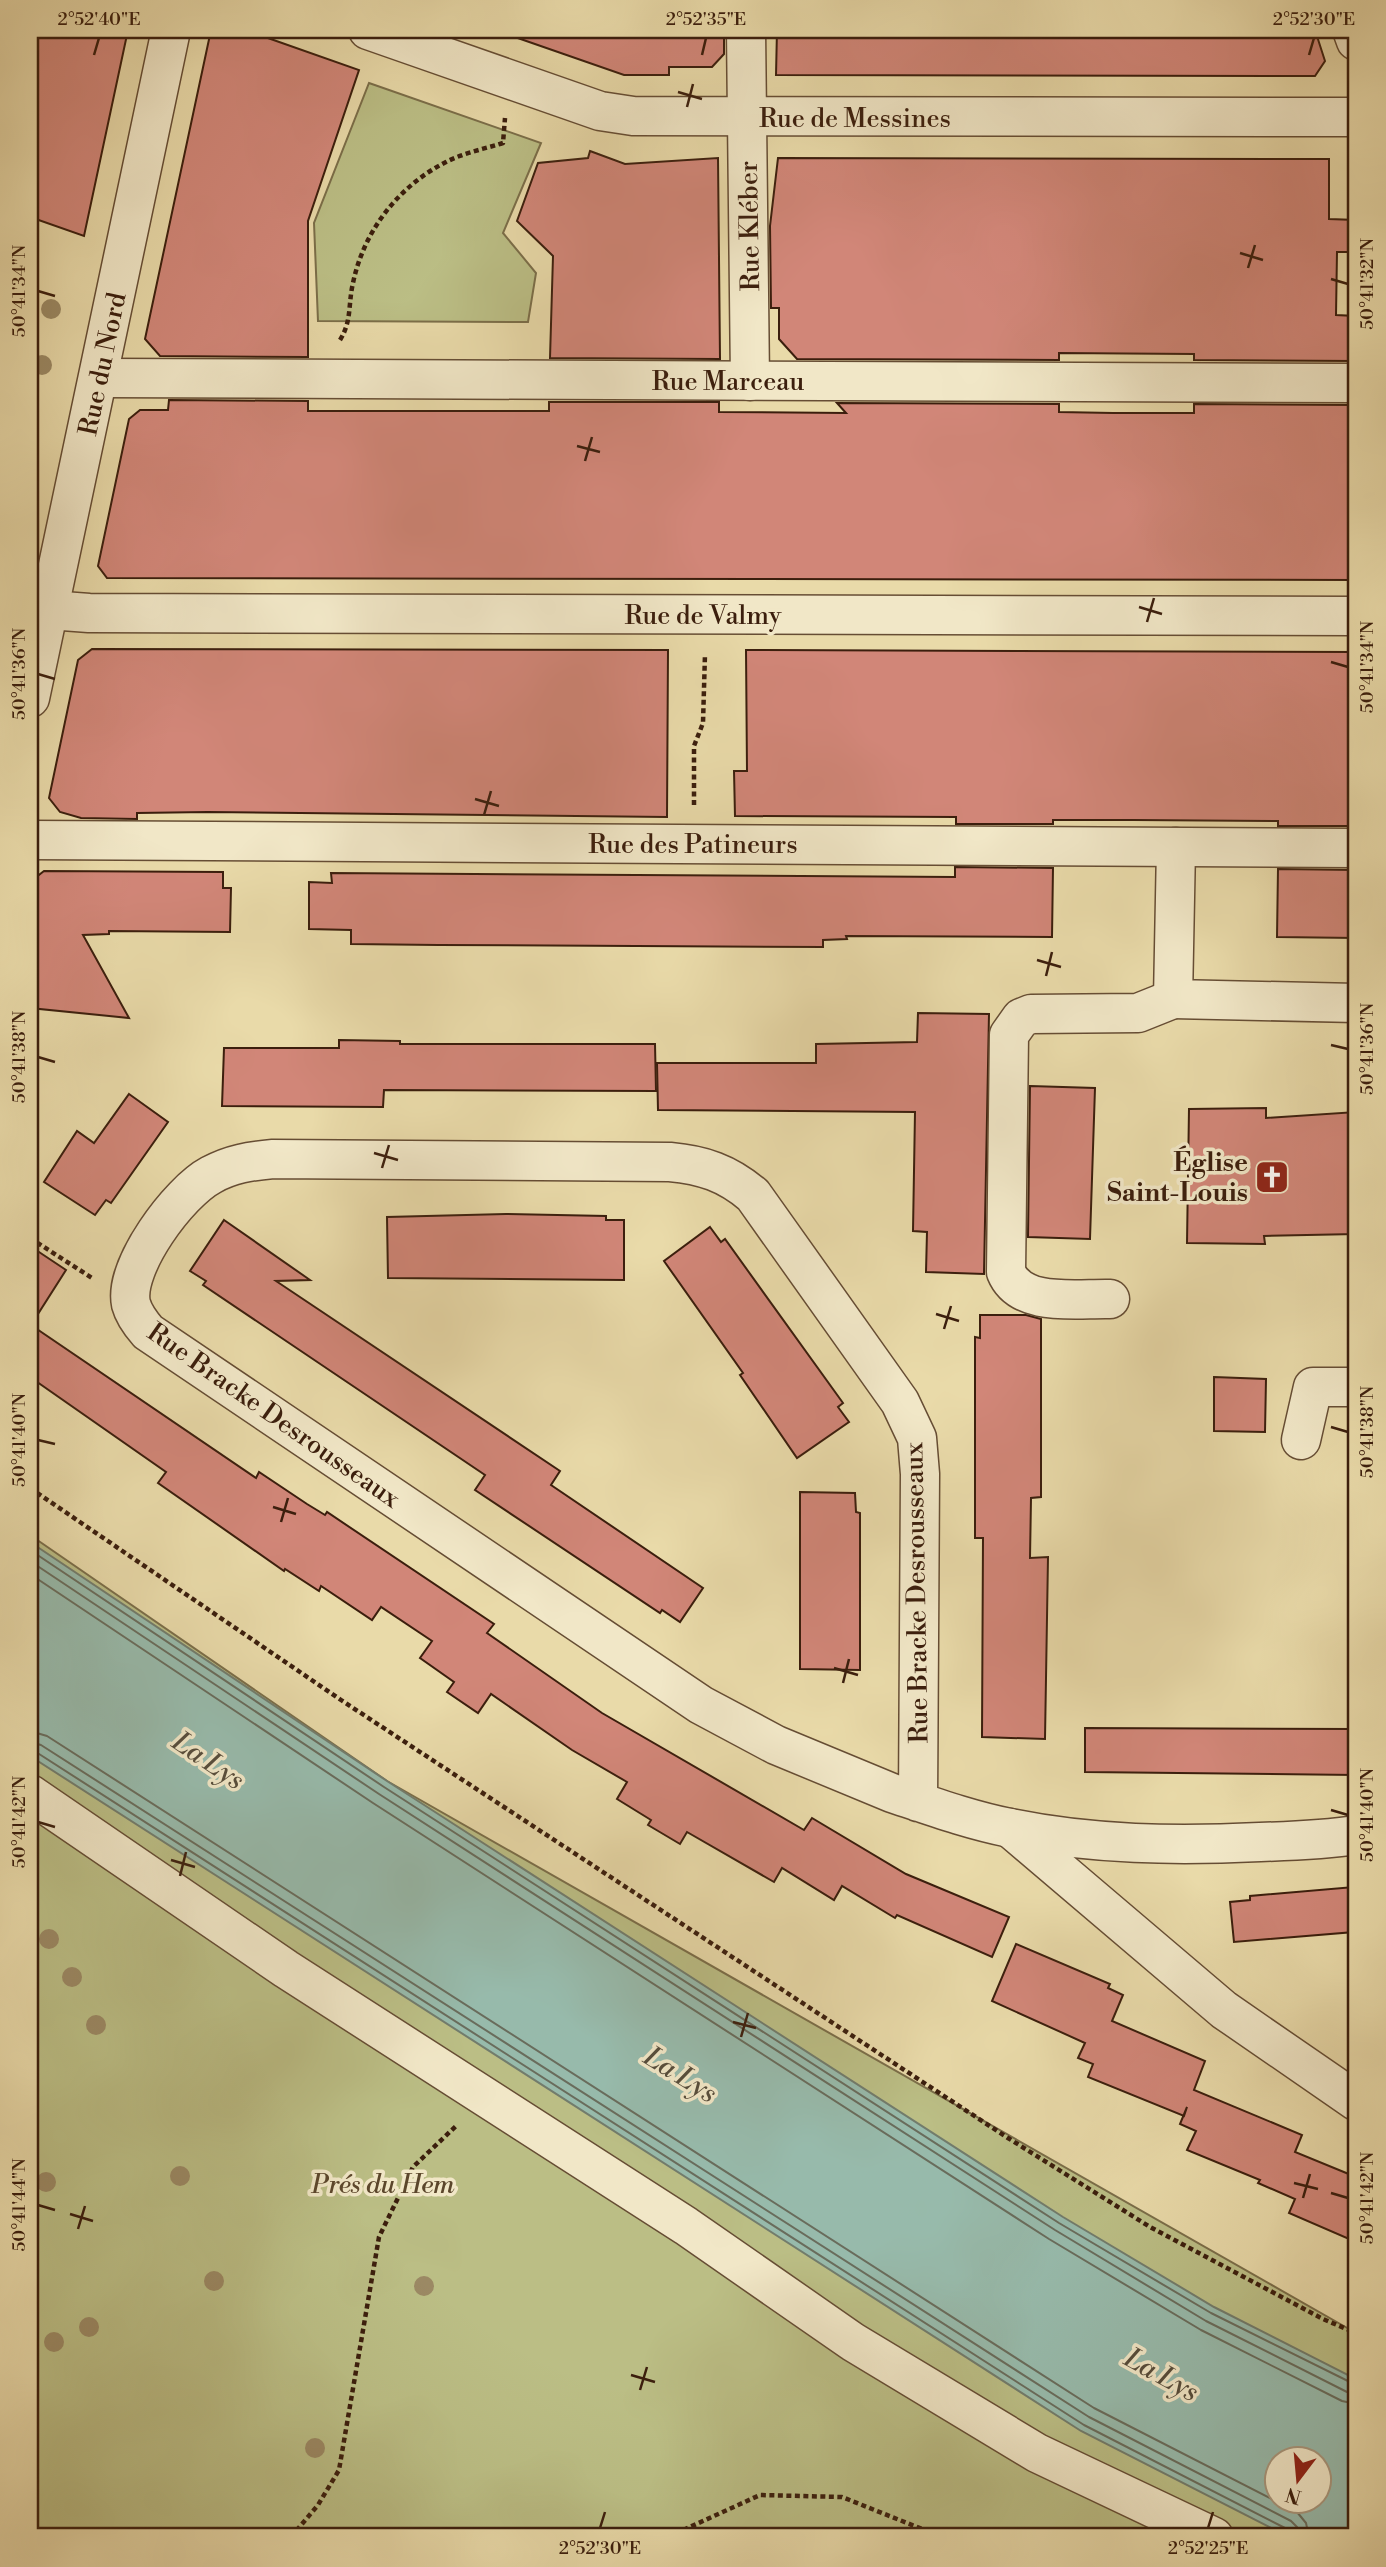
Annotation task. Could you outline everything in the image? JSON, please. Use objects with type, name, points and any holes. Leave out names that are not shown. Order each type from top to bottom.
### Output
[{"type":"street","name":"Rue du Nord","points":[[30,698],[42,602],[100,378],[171,30]]},
{"type":"street","name":"Rue de Messines","points":[[368,30],[617,114],[748,118],[1356,117]]},
{"type":"street","name":"Rue Kléber","points":[[746,30],[751,381]]},
{"type":"street","points":[[1352,30],[1356,41]]},
{"type":"street","name":"Rue Marceau","points":[[100,378],[1356,383]]},
{"type":"street","name":"Rue de Valmy","points":[[42,602],[89,613],[1356,616]]},
{"type":"street","name":"Rue des Patineurs","points":[[30,840],[1356,848]]},
{"type":"street","points":[[1173,999],[1176,847]]},
{"type":"street","points":[[1110,1299],[1035,1296],[1015,1287],[1006,1272],[1009,1035],[1021,1018],[1031,1014],[1138,1013],[1173,999],[1356,1003]]},
{"type":"street","name":"Rue Bracke Desrousseaux","points":[[918,1802],[920,1474],[917,1438],[900,1402],[753,1195],[741,1185],[708,1167],[670,1162],[248,1161],[208,1176],[176,1203],[134,1275],[131,1303],[137,1318],[148,1332],[167,1348],[733,1724],[815,1762],[918,1802],[1010,1828],[1129,1843],[1297,1842],[1356,1835]]},
{"type":"street","points":[[1301,1440],[1313,1387],[1356,1387]]},
{"type":"street","points":[[30,1794],[286,1969],[686,2226],[853,2342],[1037,2453],[1214,2537]]},
{"type":"street","name":"Rue Bracke Desrousseaux","points":[[1010,1828],[1224,2010],[1356,2101]]},
{"type":"path","points":[[316,379],[349,326],[353,282],[374,228],[405,187],[447,161],[503,143],[509,79]]},
{"type":"path","points":[[694,844],[694,746],[704,723],[707,615]]},
{"type":"path","points":[[30,1238],[131,1303]]},
{"type":"path","points":[[30,1488],[341,1700],[1007,2138],[1150,2227],[1323,2319],[1356,2333]]},
{"type":"path","points":[[291,2537],[318,2505],[339,2470],[379,2237],[413,2167],[489,2098]]},
{"type":"path","points":[[668,2537],[760,2495],[842,2497],[942,2537]]},
{"type":"green space","points":[[369,83],[541,143],[503,233],[536,273],[528,322],[318,321],[314,223]]},
{"type":"green space","name":"Prés du Hem","points":[[30,1535],[387,1781],[1356,2333],[1356,2537],[30,2537]]},
{"type":"water","name":"La Lys","points":[[30,1542],[387,1781],[1063,2217],[1214,2307],[1356,2379],[1356,2537],[1289,2537],[1081,2431],[30,1756]]},
{"type":"building","points":[[30,30],[128,30],[84,236],[30,217]]},
{"type":"building","points":[[211,30],[245,30],[359,70],[308,221],[308,357],[160,356],[145,339]]},
{"type":"building","points":[[510,30],[724,30],[724,54],[712,67],[669,67],[669,75],[624,75],[509,35]]},
{"type":"building","points":[[777,30],[1315,30],[1325,61],[1315,76],[776,75]]},
{"type":"building","points":[[590,151],[625,164],[718,158],[720,359],[550,358],[553,256],[517,221],[538,163],[588,158]]},
{"type":"building","points":[[778,158],[1329,159],[1329,219],[1356,220],[1356,252],[1337,252],[1336,315],[1356,316],[1356,361],[1194,360],[1194,354],[1059,353],[1059,360],[797,359],[779,339],[779,308],[771,308],[770,226]]},
{"type":"building","points":[[169,400],[308,401],[308,411],[549,411],[549,402],[719,402],[719,412],[846,413],[837,403],[1059,404],[1059,412],[1113,413],[1194,413],[1194,404],[1356,405],[1356,580],[107,578],[98,566],[129,419],[140,410],[168,410]]},
{"type":"building","points":[[92,649],[668,650],[667,817],[208,812],[137,813],[137,819],[81,818],[60,812],[49,798],[78,660]]},
{"type":"building","points":[[746,650],[1356,652],[1356,826],[1278,826],[1278,821],[1134,820],[1053,820],[1053,824],[956,824],[956,817],[735,816],[734,771],[747,771]]},
{"type":"building","points":[[955,867],[1053,868],[1052,937],[846,936],[847,939],[823,940],[823,947],[438,945],[351,944],[351,930],[309,929],[309,882],[332,883],[331,873],[955,877]]},
{"type":"building","points":[[1278,869],[1356,870],[1356,938],[1277,937]]},
{"type":"building","points":[[44,871],[223,872],[223,888],[231,888],[230,932],[109,931],[109,934],[83,935],[129,1018],[30,1008],[30,882]]},
{"type":"building","points":[[918,1013],[989,1014],[984,1274],[926,1272],[927,1232],[913,1231],[915,1112],[658,1110],[657,1063],[816,1063],[816,1044],[917,1042]]},
{"type":"building","points":[[339,1040],[400,1041],[400,1044],[655,1044],[656,1091],[384,1090],[383,1107],[222,1106],[224,1048],[339,1048]]},
{"type":"building","points":[[1030,1086],[1095,1088],[1090,1239],[1028,1237]]},
{"type":"building","points":[[129,1094],[168,1122],[111,1203],[106,1200],[95,1215],[44,1182],[77,1131],[94,1143]]},
{"type":"building","name":"Église Saint-Louis","points":[[1266,1108],[1266,1118],[1356,1112],[1356,1234],[1264,1236],[1265,1244],[1187,1243],[1189,1109]]},
{"type":"building","points":[[506,1214],[606,1216],[606,1220],[624,1220],[624,1280],[388,1278],[387,1217]]},
{"type":"building","points":[[224,1220],[310,1280],[276,1281],[560,1471],[551,1485],[703,1588],[680,1622],[662,1610],[660,1613],[475,1490],[485,1475],[203,1285],[206,1281],[190,1271]]},
{"type":"building","points":[[710,1227],[721,1242],[725,1239],[843,1403],[838,1407],[849,1422],[797,1458],[740,1375],[743,1373],[664,1261]]},
{"type":"building","points":[[30,1246],[66,1270],[31,1325],[256,1478],[259,1472],[325,1515],[327,1512],[494,1624],[487,1633],[602,1713],[804,1830],[812,1818],[906,1874],[1009,1917],[992,1957],[897,1915],[895,1918],[842,1886],[834,1900],[782,1868],[774,1882],[687,1832],[680,1844],[648,1825],[651,1820],[617,1799],[627,1782],[572,1750],[491,1694],[478,1713],[447,1692],[454,1682],[420,1658],[432,1641],[381,1607],[372,1620],[321,1586],[319,1591],[285,1569],[284,1571],[158,1483],[166,1472],[30,1377]]},
{"type":"building","points":[[980,1315],[1026,1315],[1041,1319],[1041,1497],[1031,1498],[1030,1558],[1048,1557],[1045,1739],[982,1737],[983,1538],[975,1538],[975,1337],[980,1338]]},
{"type":"building","points":[[1214,1377],[1266,1379],[1265,1432],[1214,1431]]},
{"type":"building","points":[[800,1492],[855,1493],[856,1512],[860,1513],[860,1670],[800,1669]]},
{"type":"building","points":[[1085,1728],[1356,1729],[1356,1775],[1085,1772]]},
{"type":"building","points":[[1354,1887],[1354,1932],[1234,1942],[1230,1902],[1250,1900],[1250,1896]]},
{"type":"building","points":[[1016,1944],[1110,1984],[1108,1988],[1123,1995],[1112,2021],[1205,2061],[1194,2090],[1302,2135],[1295,2152],[1356,2177],[1356,2242],[1289,2213],[1295,2199],[1258,2183],[1260,2180],[1187,2150],[1196,2131],[1180,2124],[1183,2116],[1088,2077],[1093,2064],[1078,2058],[1085,2043],[992,2001]]},
{"type":"place","name":"Église Saint-Louis","points":[[1272,1177]]}]
